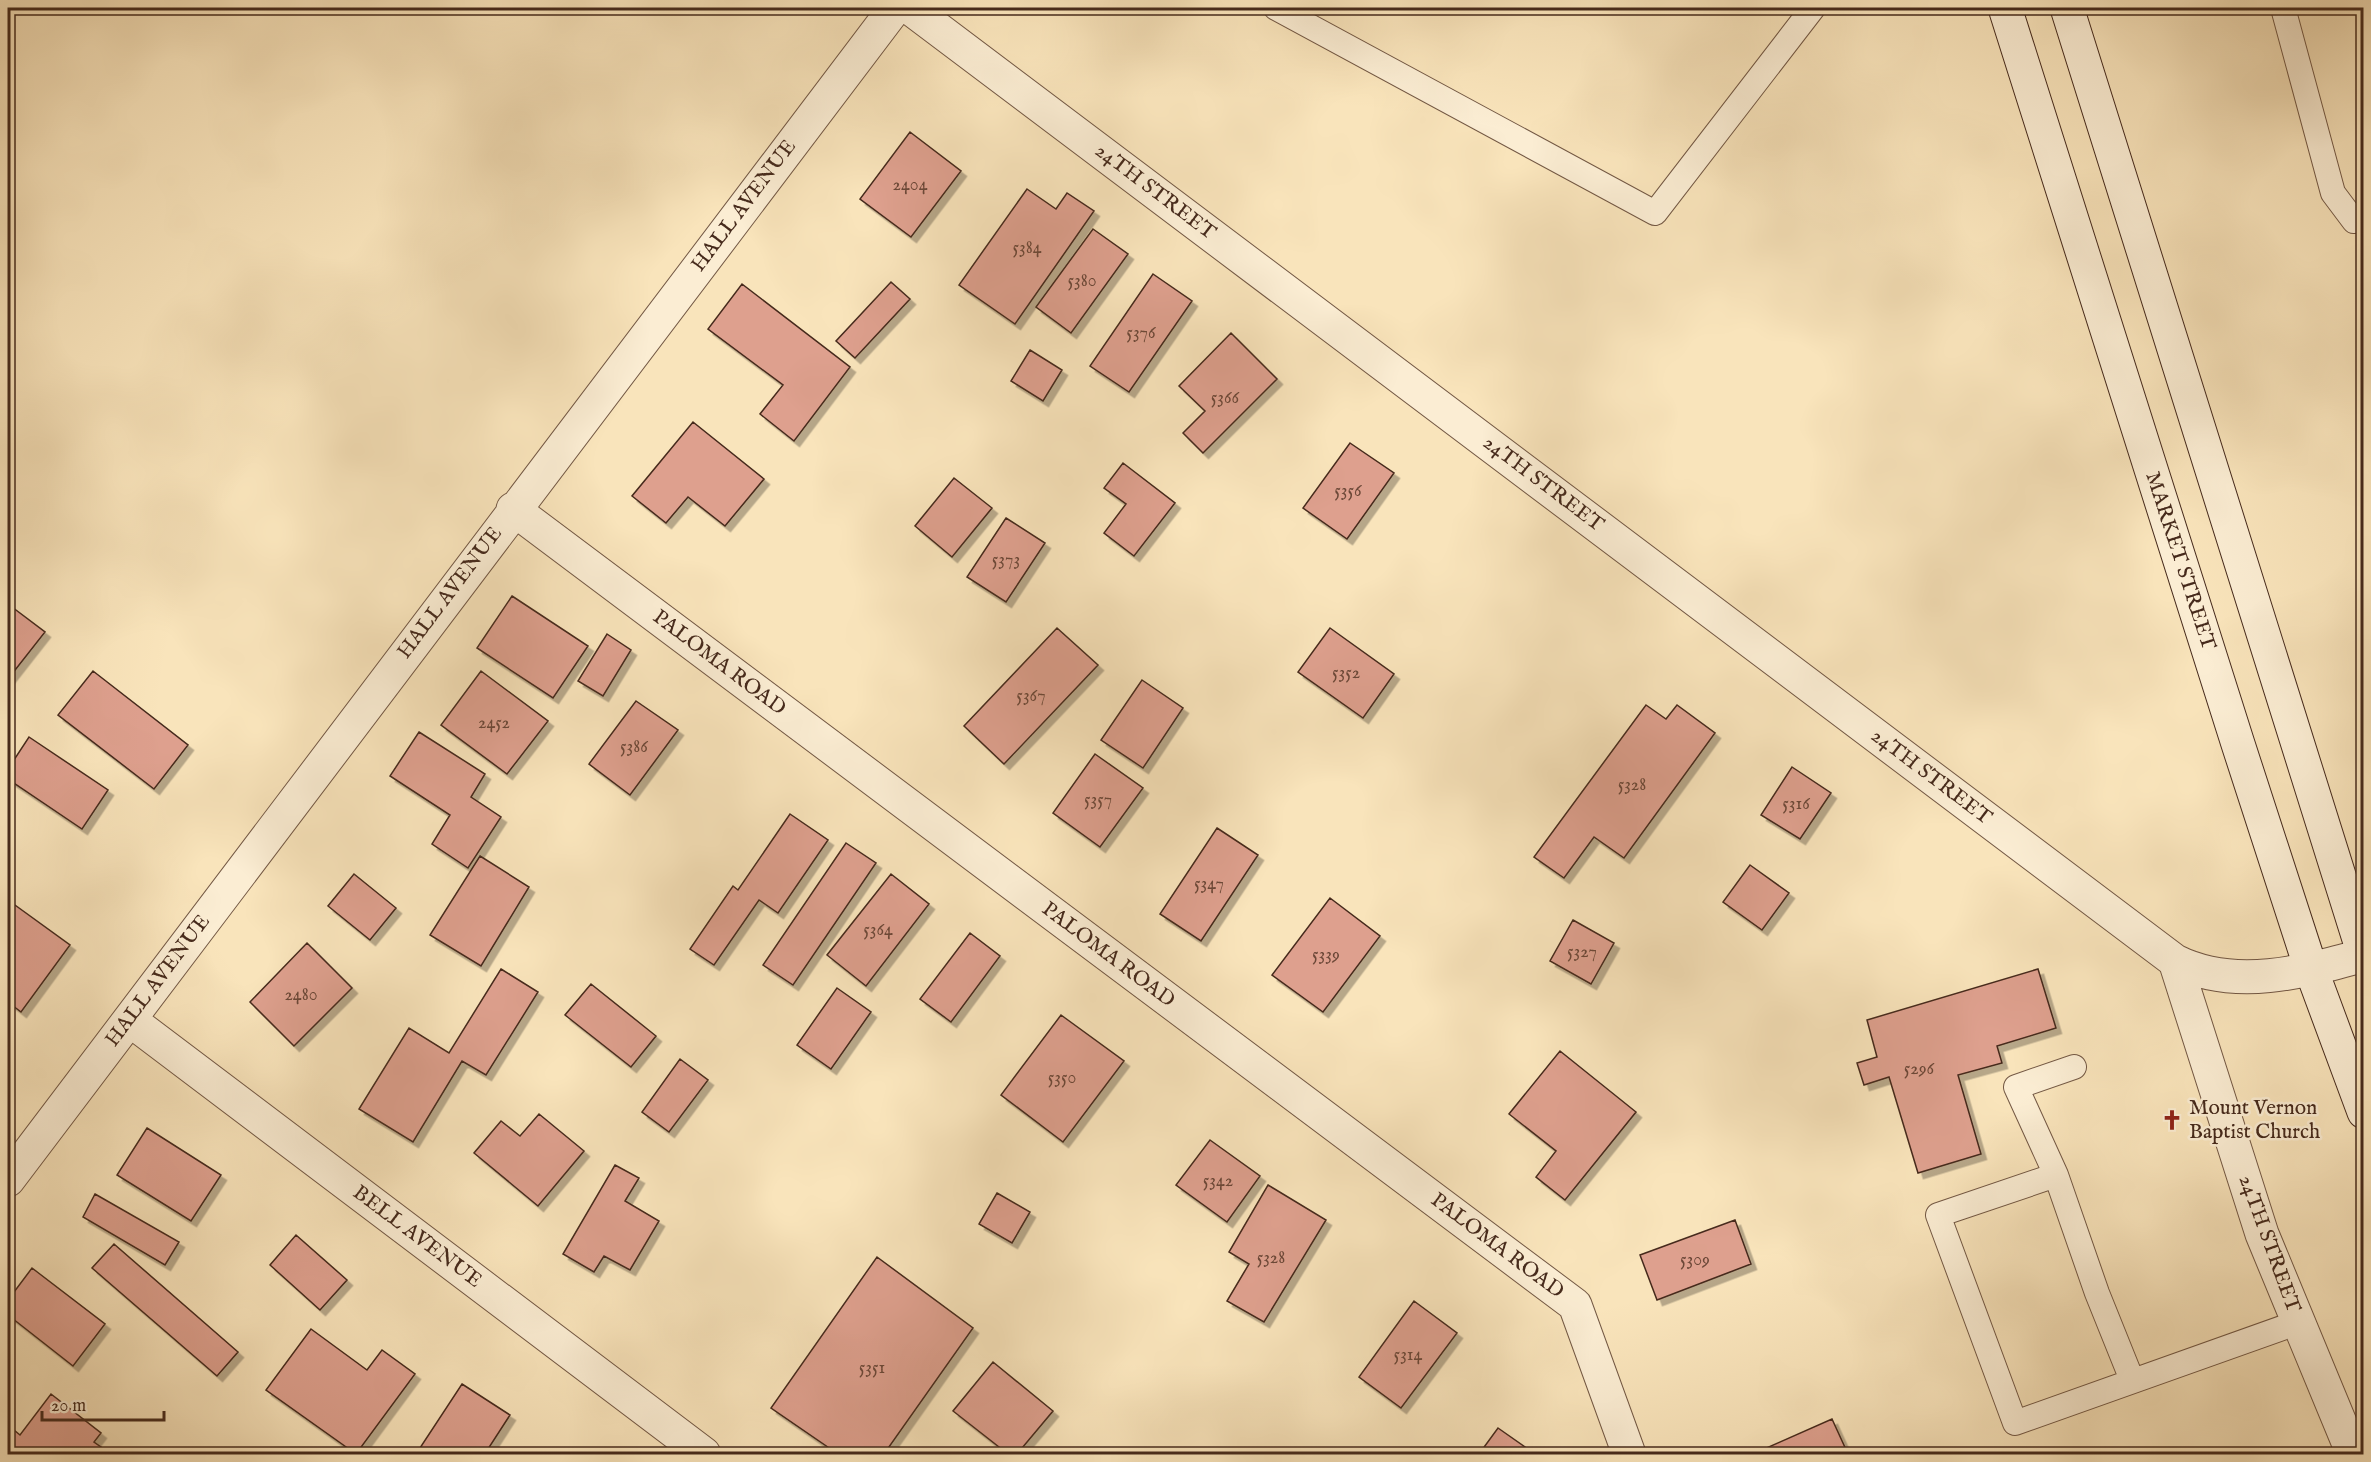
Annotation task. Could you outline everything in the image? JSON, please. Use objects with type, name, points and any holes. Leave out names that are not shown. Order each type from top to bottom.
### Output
[{"type":"street","name":"HALL AVENUE","points":[[8,1180],[513,509],[895,8]]},
{"type":"street","name":"24TH STREET","points":[[910,8],[2175,961],[2194,970],[2217,976],[2243,978],[2311,969],[2363,955]]},
{"type":"street","name":"MARKET STREET","points":[[2005,8],[2311,969],[2364,1112]]},
{"type":"street","points":[[2067,8],[2363,955]]},
{"type":"street","name":"PALOMA ROAD","points":[[513,509],[1575,1305],[1629,1455]]},
{"type":"street","name":"24TH STREET","points":[[2175,961],[2262,1234],[2353,1455]]},
{"type":"street","name":"BELL AVENUE","points":[[130,1020],[704,1455]]},
{"type":"lane","points":[[1276,8],[1655,213],[1813,8]]},
{"type":"lane","points":[[2283,8],[2333,193],[2354,221],[2364,219]]},
{"type":"lane","points":[[2074,1067],[2016,1087],[2056,1174],[2097,1293],[2132,1380]]},
{"type":"lane","points":[[2056,1174],[1938,1215],[2015,1423],[2299,1322]]},
{"type":"building","points":[[910,132],[961,171],[911,237],[860,199]]},
{"type":"building","points":[[1027,189],[1056,209],[1067,193],[1094,211],[1015,324],[959,285]]},
{"type":"building","points":[[1093,229],[1128,254],[1071,333],[1036,307]]},
{"type":"building","points":[[1153,274],[1192,301],[1129,392],[1090,366]]},
{"type":"building","points":[[891,282],[910,299],[855,358],[836,341]]},
{"type":"building","points":[[742,284],[850,367],[794,441],[760,414],[783,385],[708,329]]},
{"type":"building","points":[[1231,333],[1277,379],[1203,453],[1183,433],[1205,411],[1179,386]]},
{"type":"building","points":[[1030,350],[1062,370],[1043,401],[1011,381]]},
{"type":"building","points":[[693,422],[764,479],[725,526],[688,497],[666,523],[632,496]]},
{"type":"building","points":[[1350,443],[1394,473],[1347,539],[1303,508]]},
{"type":"building","points":[[1123,463],[1175,503],[1134,556],[1104,533],[1126,504],[1104,488]]},
{"type":"building","points":[[954,478],[992,508],[952,557],[915,526]]},
{"type":"building","points":[[1006,518],[1045,543],[1006,602],[967,577]]},
{"type":"building","points":[[512,596],[588,646],[553,698],[477,648]]},
{"type":"building","points":[[8,604],[45,632],[8,679]]},
{"type":"building","points":[[1057,628],[1098,665],[1004,764],[964,726]]},
{"type":"building","points":[[1330,628],[1394,674],[1363,718],[1298,672]]},
{"type":"building","points":[[607,634],[631,650],[603,696],[578,681]]},
{"type":"building","points":[[93,671],[188,745],[154,789],[58,715]]},
{"type":"building","points":[[481,671],[548,721],[507,774],[441,725]]},
{"type":"building","points":[[1142,680],[1183,708],[1143,768],[1101,740]]},
{"type":"building","points":[[636,701],[678,730],[630,795],[589,764]]},
{"type":"building","points":[[1646,705],[1666,719],[1677,705],[1715,733],[1624,858],[1594,837],[1564,878],[1534,857]]},
{"type":"building","points":[[419,732],[485,774],[471,797],[501,817],[468,868],[432,844],[450,815],[390,776]]},
{"type":"building","points":[[29,737],[108,790],[82,829],[8,779],[8,769]]},
{"type":"building","points":[[1095,754],[1143,788],[1100,847],[1053,813]]},
{"type":"building","points":[[1792,767],[1831,793],[1800,839],[1761,815]]},
{"type":"building","points":[[790,814],[828,840],[778,913],[759,900],[714,965],[690,949],[733,886],[738,890]]},
{"type":"building","points":[[1217,828],[1258,855],[1201,941],[1160,914]]},
{"type":"building","points":[[846,843],[876,863],[793,985],[763,965]]},
{"type":"building","points":[[480,856],[529,887],[481,966],[430,935]]},
{"type":"building","points":[[1750,865],[1789,893],[1762,930],[1723,902]]},
{"type":"building","points":[[354,874],[396,908],[370,940],[328,906]]},
{"type":"building","points":[[891,874],[929,904],[866,986],[827,955]]},
{"type":"building","points":[[1330,898],[1380,936],[1323,1012],[1272,975]]},
{"type":"building","points":[[8,900],[70,945],[21,1012],[8,1002]]},
{"type":"building","points":[[1573,920],[1614,943],[1591,984],[1550,961]]},
{"type":"building","points":[[970,933],[1000,956],[951,1022],[920,999]]},
{"type":"building","points":[[307,943],[352,988],[294,1046],[250,1002]]},
{"type":"building","points":[[501,969],[538,992],[486,1075],[462,1061],[413,1142],[359,1109],[409,1028],[449,1053]]},
{"type":"building","points":[[2038,969],[2056,1028],[1997,1046],[2002,1063],[1958,1075],[1981,1154],[1918,1173],[1889,1077],[1864,1085],[1857,1063],[1877,1057],[1867,1020]]},
{"type":"building","points":[[591,984],[656,1036],[631,1067],[565,1015]]},
{"type":"building","points":[[837,988],[871,1012],[831,1069],[797,1045]]},
{"type":"building","points":[[1061,1015],[1124,1061],[1063,1142],[1001,1095]]},
{"type":"building","points":[[1560,1051],[1636,1112],[1565,1200],[1536,1177],[1556,1151],[1509,1114]]},
{"type":"building","points":[[680,1059],[708,1080],[669,1132],[642,1112]]},
{"type":"building","points":[[539,1114],[584,1151],[538,1206],[474,1153],[501,1121],[520,1136]]},
{"type":"building","points":[[147,1128],[221,1175],[191,1221],[117,1175]]},
{"type":"building","points":[[1210,1140],[1260,1176],[1227,1222],[1176,1185]]},
{"type":"building","points":[[615,1165],[639,1178],[625,1201],[659,1221],[630,1270],[604,1256],[594,1272],[563,1254]]},
{"type":"building","points":[[1268,1185],[1326,1220],[1264,1322],[1227,1301],[1249,1264],[1229,1252]]},
{"type":"building","points":[[997,1193],[1030,1212],[1012,1243],[979,1224]]},
{"type":"building","points":[[95,1194],[179,1242],[165,1265],[83,1217]]},
{"type":"building","points":[[1735,1220],[1751,1264],[1657,1300],[1640,1255]]},
{"type":"building","points":[[296,1235],[347,1280],[320,1310],[270,1265]]},
{"type":"building","points":[[114,1244],[238,1352],[217,1376],[92,1268]]},
{"type":"building","points":[[877,1257],[973,1328],[884,1454],[838,1454],[771,1408]]},
{"type":"building","points":[[32,1268],[105,1324],[73,1366],[8,1315],[8,1300]]},
{"type":"building","points":[[1414,1301],[1457,1333],[1401,1408],[1359,1377]]},
{"type":"building","points":[[311,1329],[367,1370],[382,1350],[415,1374],[356,1454],[266,1390]]},
{"type":"building","points":[[993,1362],[1053,1411],[1017,1454],[1008,1454],[953,1411]]},
{"type":"building","points":[[462,1384],[510,1415],[486,1452],[489,1454],[416,1454]]},
{"type":"building","points":[[51,1394],[101,1433],[94,1442],[111,1454],[8,1454],[8,1425],[20,1435]]},
{"type":"building","points":[[1832,1419],[1848,1454],[1753,1454]]},
{"type":"building","points":[[1498,1428],[1535,1454],[1479,1454]]},
{"type":"place","name":"Mount Vernon Baptist Church","points":[[2172,1120]]}]
